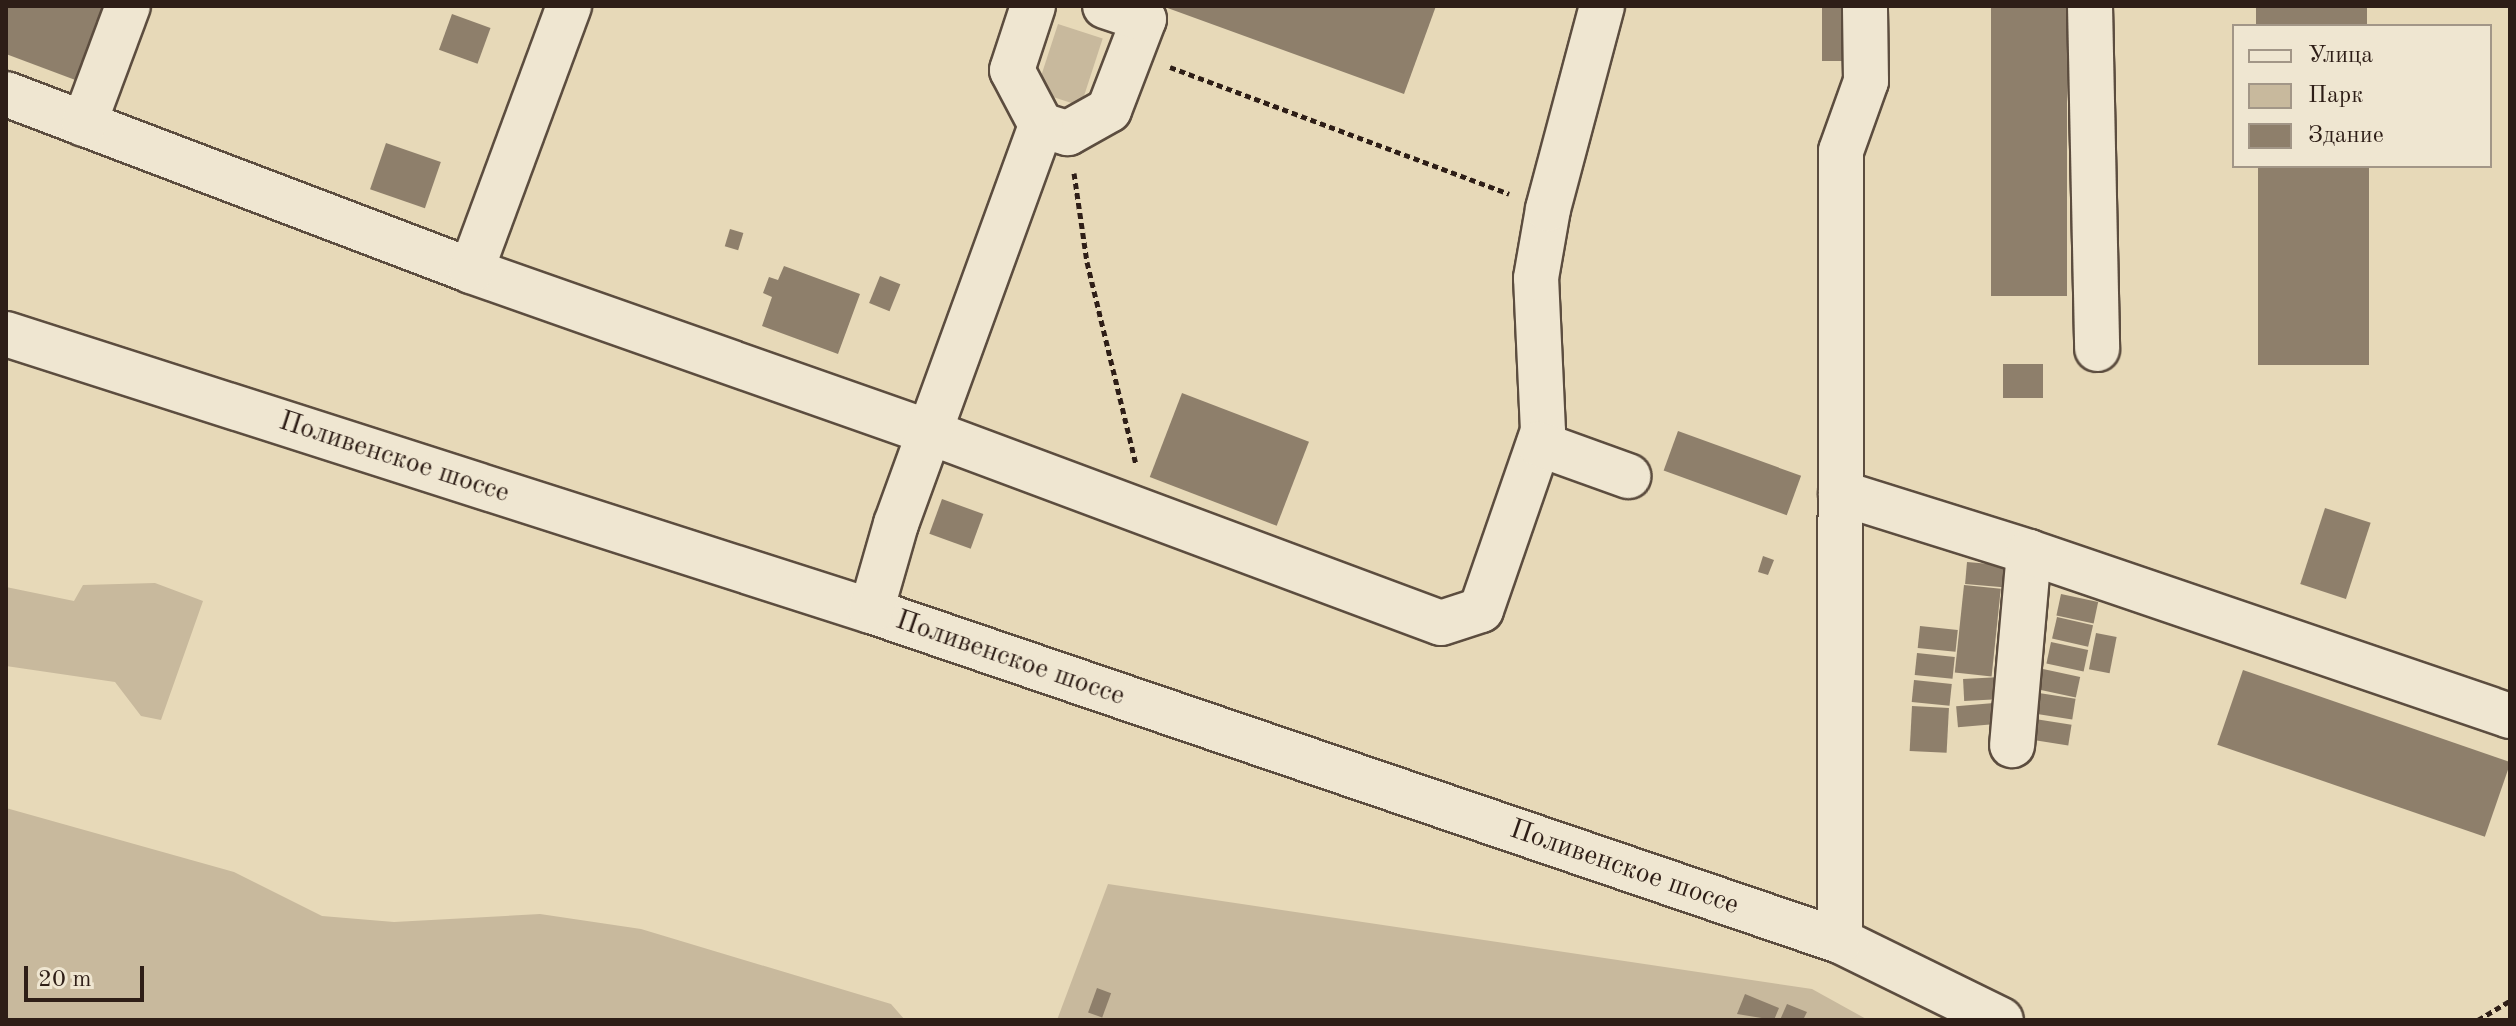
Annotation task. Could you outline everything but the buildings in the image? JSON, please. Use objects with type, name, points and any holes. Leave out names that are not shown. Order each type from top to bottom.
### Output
[{"type":"street","points":[[84,124],[128,6]]},
{"type":"street","points":[[471,271],[569,6]]},
{"type":"street","points":[[1033,6],[1012,70],[1054,129]]},
{"type":"street","points":[[871,611],[929,432],[1054,129],[1109,110],[1132,52],[1144,19],[1105,6]]},
{"type":"street","points":[[6,94],[471,271],[1148,511],[1426,619],[1456,621],[1481,610],[1543,431],[1536,278],[1548,209],[1602,6]]},
{"type":"street","points":[[1840,941],[1841,151],[1866,81],[1865,6]]},
{"type":"street","points":[[2090,6],[2097,349]]},
{"type":"street","name":"Поливенское шоссе","points":[[6,334],[871,611],[1840,941],[2001,1020]]},
{"type":"street","points":[[1539,444],[1628,476]]},
{"type":"street","points":[[1841,493],[2029,552],[2510,716]]},
{"type":"street","points":[[2012,745],[2029,552]]},
{"type":"path","points":[[1132,52],[1548,209]]},
{"type":"path","points":[[1054,129],[1148,511]]},
{"type":"path","points":[[2478,1020],[2510,1001]]},
{"type":"green space","points":[[1058,24],[1103,39],[1081,106],[1036,92]]},
{"type":"green space","points":[[155,583],[203,601],[161,720],[141,716],[115,682],[6,666],[6,587],[74,601],[83,585]]},
{"type":"green space","points":[[6,808],[234,872],[322,916],[394,922],[540,914],[641,929],[891,1004],[905,1020],[6,1020]]},
{"type":"green space","points":[[1108,884],[1812,989],[1868,1020],[1057,1020]]}]
